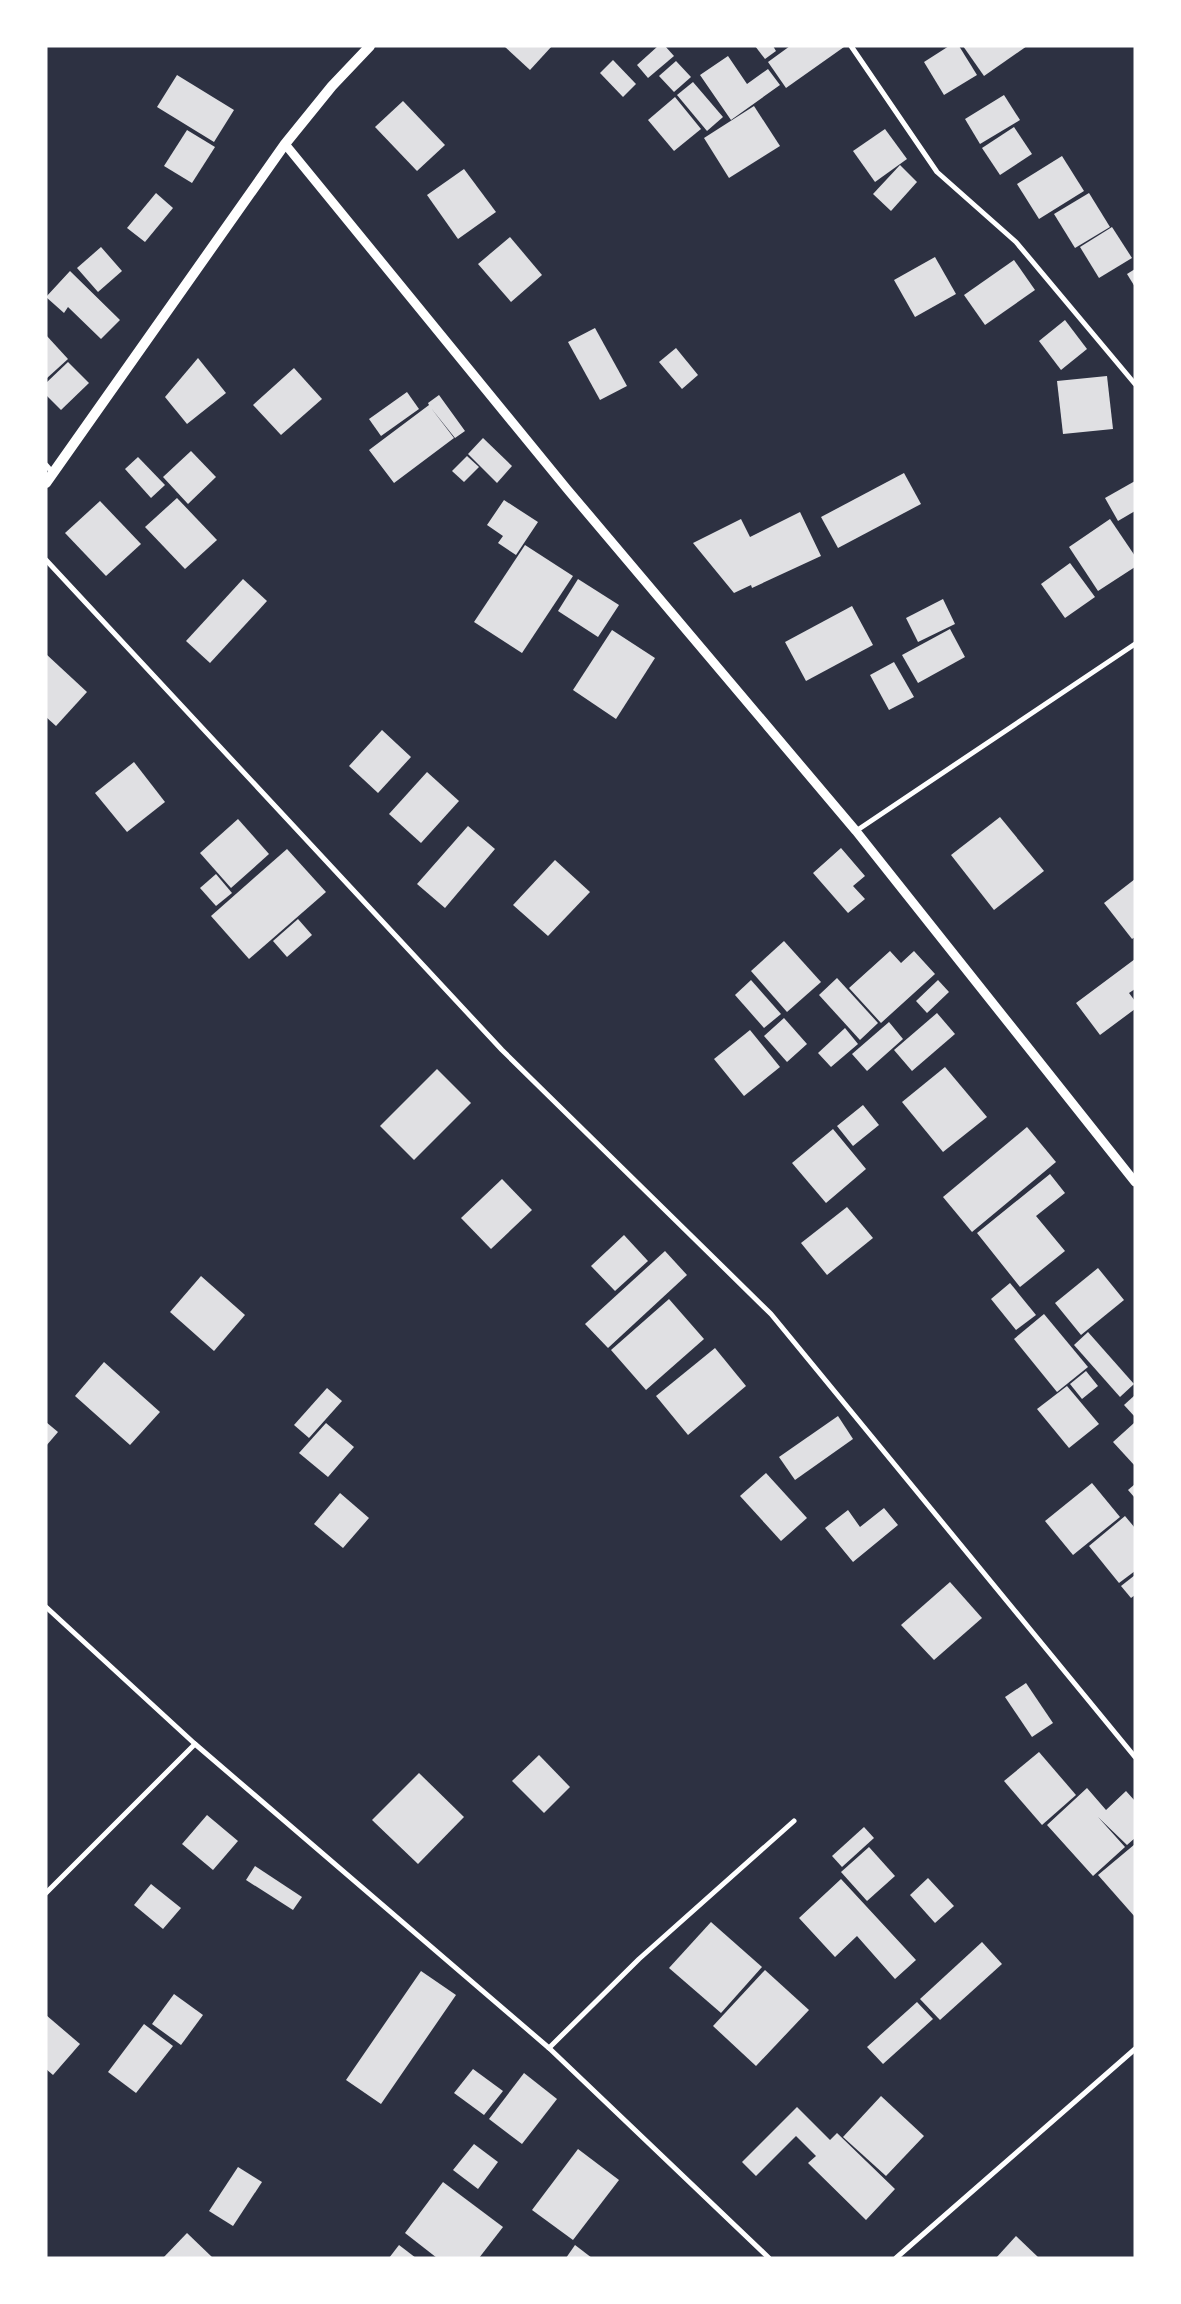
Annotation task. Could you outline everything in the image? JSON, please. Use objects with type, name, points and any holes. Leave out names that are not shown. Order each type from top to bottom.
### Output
[{"type":"main road","points":[[46,483],[50,469],[285,144],[332,86],[370,46]]},
{"type":"street","points":[[851,46],[937,172],[1016,242],[1135,384]]},
{"type":"street","points":[[285,144],[567,489],[856,830],[1135,1182]]},
{"type":"street","points":[[46,560],[502,1050],[771,1314],[1135,1757]]},
{"type":"street","points":[[856,830],[1135,644]]},
{"type":"street","points":[[46,1607],[195,1744],[549,2048],[769,2258]]},
{"type":"street","points":[[46,1892],[195,1744]]},
{"type":"street","points":[[549,2048],[639,1959],[794,1821]]},
{"type":"street","points":[[896,2258],[1135,2049]]},
{"type":"building","points":[[504,46],[552,46],[530,70]]},
{"type":"building","points":[[658,46],[665,46],[674,56],[648,78],[637,65]]},
{"type":"building","points":[[755,46],[773,46],[776,51],[765,59]]},
{"type":"building","points":[[790,46],[844,47],[786,88],[768,62]]},
{"type":"building","points":[[949,46],[959,46],[977,75],[944,95],[924,62]]},
{"type":"building","points":[[963,46],[1027,46],[984,76]]},
{"type":"building","points":[[728,56],[747,84],[768,69],[780,85],[731,120],[700,75]]},
{"type":"building","points":[[613,60],[636,84],[623,97],[600,73]]},
{"type":"building","points":[[676,61],[691,77],[674,92],[659,76]]},
{"type":"building","points":[[177,75],[234,110],[214,142],[157,107]]},
{"type":"building","points":[[693,82],[723,117],[707,131],[677,95]]},
{"type":"building","points":[[1004,95],[1020,120],[980,144],[965,119]]},
{"type":"building","points":[[675,97],[701,129],[674,151],[648,120]]},
{"type":"building","points":[[403,101],[445,145],[417,171],[375,127]]},
{"type":"building","points":[[754,106],[780,146],[729,178],[704,138]]},
{"type":"building","points":[[1014,127],[1032,154],[1000,175],[982,148]]},
{"type":"building","points":[[885,129],[907,159],[875,182],[853,151]]},
{"type":"building","points":[[187,130],[215,147],[192,183],[164,166]]},
{"type":"building","points":[[1062,156],[1084,191],[1039,219],[1017,184]]},
{"type":"building","points":[[900,165],[917,182],[891,211],[873,194]]},
{"type":"building","points":[[464,169],[496,212],[458,239],[427,195]]},
{"type":"building","points":[[156,193],[173,208],[145,242],[127,228]]},
{"type":"building","points":[[1089,193],[1110,227],[1075,248],[1054,214]]},
{"type":"building","points":[[1112,227],[1132,258],[1099,278],[1080,247]]},
{"type":"building","points":[[510,237],[542,275],[511,302],[478,264]]},
{"type":"building","points":[[101,247],[122,271],[98,292],[77,268]]},
{"type":"building","points":[[935,257],[956,294],[915,317],[894,280]]},
{"type":"building","points":[[1014,260],[1035,290],[985,325],[964,295]]},
{"type":"building","points":[[1135,269],[1135,287],[1127,274]]},
{"type":"building","points":[[70,271],[120,320],[101,339],[68,307],[64,313],[46,297]]},
{"type":"building","points":[[1065,320],[1087,349],[1061,370],[1039,341]]},
{"type":"building","points":[[595,328],[627,386],[600,400],[568,342]]},
{"type":"building","points":[[46,335],[68,359],[46,379]]},
{"type":"building","points":[[676,348],[698,375],[682,389],[659,362]]},
{"type":"building","points":[[198,358],[226,393],[187,424],[165,397]]},
{"type":"building","points":[[68,362],[89,383],[61,410],[46,395],[46,383]]},
{"type":"building","points":[[294,368],[322,399],[281,435],[253,405]]},
{"type":"building","points":[[1107,376],[1113,429],[1063,434],[1057,381]]},
{"type":"building","points":[[407,392],[419,409],[381,436],[369,419]]},
{"type":"building","points":[[439,395],[465,431],[455,438],[431,408],[454,438],[394,483],[369,450],[429,405],[428,403]]},
{"type":"building","points":[[483,438],[512,466],[497,483],[468,454]]},
{"type":"building","points":[[191,451],[216,477],[188,504],[163,477]]},
{"type":"building","points":[[467,456],[479,467],[464,482],[452,471]]},
{"type":"building","points":[[138,457],[165,485],[151,498],[125,469]]},
{"type":"building","points":[[904,473],[921,504],[838,548],[821,517]]},
{"type":"building","points":[[1135,481],[1135,511],[1118,521],[1105,498]]},
{"type":"building","points":[[177,498],[217,540],[185,569],[145,527]]},
{"type":"building","points":[[504,500],[538,522],[516,555],[498,543],[503,536],[487,525]]},
{"type":"building","points":[[100,501],[141,544],[106,576],[65,533]]},
{"type":"building","points":[[800,512],[821,556],[752,588],[751,585],[734,593],[693,543],[741,519],[750,537]]},
{"type":"building","points":[[1110,519],[1135,556],[1135,567],[1098,591],[1069,547]]},
{"type":"building","points":[[525,545],[573,576],[522,653],[474,622]]},
{"type":"building","points":[[1070,563],[1095,597],[1065,618],[1041,584]]},
{"type":"building","points":[[243,579],[267,601],[210,663],[186,641]]},
{"type":"building","points":[[578,579],[619,605],[598,637],[558,611]]},
{"type":"building","points":[[943,599],[955,624],[918,642],[906,618]]},
{"type":"building","points":[[852,606],[873,645],[806,681],[785,642]]},
{"type":"building","points":[[950,629],[965,657],[918,683],[902,655]]},
{"type":"building","points":[[612,630],[655,658],[616,719],[573,690]]},
{"type":"building","points":[[46,654],[87,692],[56,726],[46,717]]},
{"type":"building","points":[[894,662],[914,697],[889,710],[870,675]]},
{"type":"building","points":[[382,730],[411,757],[378,793],[349,766]]},
{"type":"building","points":[[134,762],[165,802],[127,832],[95,793]]},
{"type":"building","points":[[427,772],[459,801],[421,843],[389,814]]},
{"type":"building","points":[[1000,817],[1044,871],[994,910],[951,855]]},
{"type":"building","points":[[238,819],[269,854],[231,888],[200,853]]},
{"type":"building","points":[[468,826],[495,849],[445,908],[417,884]]},
{"type":"building","points":[[841,848],[865,876],[853,886],[865,899],[848,913],[813,873]]},
{"type":"building","points":[[287,849],[326,892],[249,959],[211,916]]},
{"type":"building","points":[[555,860],[590,892],[548,936],[513,905]]},
{"type":"building","points":[[216,874],[232,893],[216,906],[200,888]]},
{"type":"building","points":[[1135,879],[1135,937],[1132,939],[1104,903]]},
{"type":"building","points":[[298,919],[312,935],[287,957],[273,941]]},
{"type":"building","points":[[784,941],[821,982],[787,1012],[751,971]]},
{"type":"building","points":[[890,951],[901,963],[914,951],[935,974],[881,1023],[849,988]]},
{"type":"building","points":[[1135,959],[1135,989],[1129,993],[1135,1001],[1135,1009],[1100,1035],[1076,1003]]},
{"type":"building","points":[[837,978],[878,1023],[860,1040],[819,995]]},
{"type":"building","points":[[751,980],[781,1014],[764,1028],[735,995]]},
{"type":"building","points":[[938,980],[949,992],[927,1013],[916,1001]]},
{"type":"building","points":[[937,1013],[955,1034],[912,1071],[894,1050]]},
{"type":"building","points":[[784,1018],[807,1044],[787,1062],[764,1036]]},
{"type":"building","points":[[889,1022],[903,1039],[867,1071],[852,1054]]},
{"type":"building","points":[[845,1028],[858,1044],[831,1067],[818,1053]]},
{"type":"building","points":[[750,1030],[780,1067],[744,1096],[714,1059]]},
{"type":"building","points":[[945,1067],[987,1117],[943,1152],[902,1102]]},
{"type":"building","points":[[437,1069],[471,1103],[414,1160],[380,1126]]},
{"type":"building","points":[[863,1105],[879,1125],[853,1146],[837,1126]]},
{"type":"building","points":[[1027,1127],[1056,1162],[972,1232],[943,1197]]},
{"type":"building","points":[[833,1129],[866,1169],[826,1203],[792,1163]]},
{"type":"building","points":[[1050,1174],[1065,1193],[1036,1216],[1065,1251],[1020,1287],[977,1233]]},
{"type":"building","points":[[502,1179],[532,1210],[491,1249],[461,1218]]},
{"type":"building","points":[[847,1207],[873,1238],[827,1275],[801,1243]]},
{"type":"building","points":[[624,1235],[648,1261],[615,1291],[591,1266]]},
{"type":"building","points":[[665,1251],[687,1275],[608,1348],[585,1324]]},
{"type":"building","points":[[1098,1268],[1124,1300],[1081,1335],[1055,1303]]},
{"type":"building","points":[[201,1276],[245,1315],[214,1351],[170,1312]]},
{"type":"building","points":[[1010,1283],[1036,1315],[1016,1330],[991,1299]]},
{"type":"building","points":[[669,1299],[704,1339],[646,1390],[611,1350]]},
{"type":"building","points":[[1044,1314],[1088,1367],[1057,1392],[1014,1339]]},
{"type":"building","points":[[1088,1332],[1134,1384],[1120,1397],[1074,1345]]},
{"type":"building","points":[[715,1348],[746,1386],[688,1435],[656,1396]]},
{"type":"building","points":[[104,1362],[160,1412],[130,1445],[75,1396]]},
{"type":"building","points":[[1086,1371],[1098,1386],[1082,1399],[1070,1384]]},
{"type":"building","points":[[1067,1386],[1099,1424],[1069,1448],[1037,1409]]},
{"type":"building","points":[[327,1388],[342,1401],[309,1438],[294,1425]]},
{"type":"building","points":[[1135,1395],[1135,1417],[1124,1405]]},
{"type":"building","points":[[838,1416],[853,1439],[795,1480],[779,1457]]},
{"type":"building","points":[[46,1422],[58,1432],[46,1446]]},
{"type":"building","points":[[326,1423],[354,1447],[328,1477],[299,1453]]},
{"type":"building","points":[[1134,1423],[1135,1425],[1135,1466],[1113,1442]]},
{"type":"building","points":[[766,1473],[807,1518],[781,1541],[740,1496]]},
{"type":"building","points":[[1092,1483],[1120,1517],[1073,1555],[1045,1521]]},
{"type":"building","points":[[1135,1484],[1135,1498],[1128,1490]]},
{"type":"building","points":[[340,1493],[369,1518],[343,1548],[314,1524]]},
{"type":"building","points":[[884,1508],[898,1525],[853,1562],[825,1528],[848,1510],[860,1527]]},
{"type":"building","points":[[1125,1516],[1135,1528],[1135,1571],[1119,1583],[1089,1546]]},
{"type":"building","points":[[1135,1575],[1135,1595],[1131,1598],[1121,1586]]},
{"type":"building","points":[[950,1582],[982,1618],[934,1660],[901,1625]]},
{"type":"building","points":[[1026,1683],[1053,1723],[1032,1737],[1005,1697]]},
{"type":"building","points":[[1039,1752],[1076,1795],[1042,1825],[1004,1781]]},
{"type":"building","points":[[539,1755],[570,1787],[544,1813],[512,1781]]},
{"type":"building","points":[[419,1773],[464,1817],[418,1864],[372,1820]]},
{"type":"building","points":[[1087,1788],[1106,1810],[1126,1791],[1135,1801],[1135,1838],[1127,1845],[1098,1817],[1125,1847],[1093,1876],[1047,1825]]},
{"type":"building","points":[[207,1815],[238,1841],[213,1870],[182,1844]]},
{"type":"building","points":[[864,1827],[874,1838],[842,1867],[832,1856]]},
{"type":"building","points":[[1135,1844],[1135,1917],[1098,1875]]},
{"type":"building","points":[[869,1847],[895,1876],[867,1901],[841,1872]]},
{"type":"building","points":[[255,1866],[302,1897],[293,1910],[246,1880]]},
{"type":"building","points":[[928,1878],[954,1906],[935,1923],[910,1895]]},
{"type":"building","points":[[841,1879],[916,1960],[895,1979],[857,1936],[835,1957],[799,1918]]},
{"type":"building","points":[[151,1884],[181,1908],[163,1929],[134,1905]]},
{"type":"building","points":[[711,1922],[762,1967],[721,2013],[669,1968]]},
{"type":"building","points":[[982,1942],[1002,1964],[940,2020],[920,1999]]},
{"type":"building","points":[[765,1970],[809,2010],[756,2066],[713,2026]]},
{"type":"building","points":[[421,1971],[456,1995],[381,2104],[346,2080]]},
{"type":"building","points":[[174,1994],[203,2015],[181,2045],[152,2024]]},
{"type":"building","points":[[917,2002],[933,2019],[883,2064],[867,2047]]},
{"type":"building","points":[[46,2015],[80,2044],[53,2075],[46,2069]]},
{"type":"building","points":[[144,2024],[173,2046],[136,2093],[108,2072]]},
{"type":"building","points":[[473,2069],[503,2091],[484,2115],[454,2093]]},
{"type":"building","points":[[524,2073],[557,2099],[522,2144],[489,2119]]},
{"type":"building","points":[[881,2096],[924,2136],[886,2176],[843,2137]]},
{"type":"building","points":[[797,2107],[830,2140],[837,2133],[895,2189],[866,2220],[808,2163],[816,2156],[796,2136],[756,2176],[742,2162]]},
{"type":"building","points":[[474,2144],[498,2162],[478,2189],[453,2170]]},
{"type":"building","points":[[578,2149],[619,2180],[573,2240],[532,2210]]},
{"type":"building","points":[[238,2167],[262,2182],[233,2226],[209,2211]]},
{"type":"building","points":[[443,2182],[503,2227],[479,2258],[437,2258],[405,2233]]},
{"type":"building","points":[[187,2233],[213,2258],[163,2258]]},
{"type":"building","points":[[1016,2236],[1039,2258],[996,2258]]},
{"type":"building","points":[[399,2245],[416,2258],[389,2258]]},
{"type":"building","points":[[575,2245],[592,2258],[566,2258]]}]
